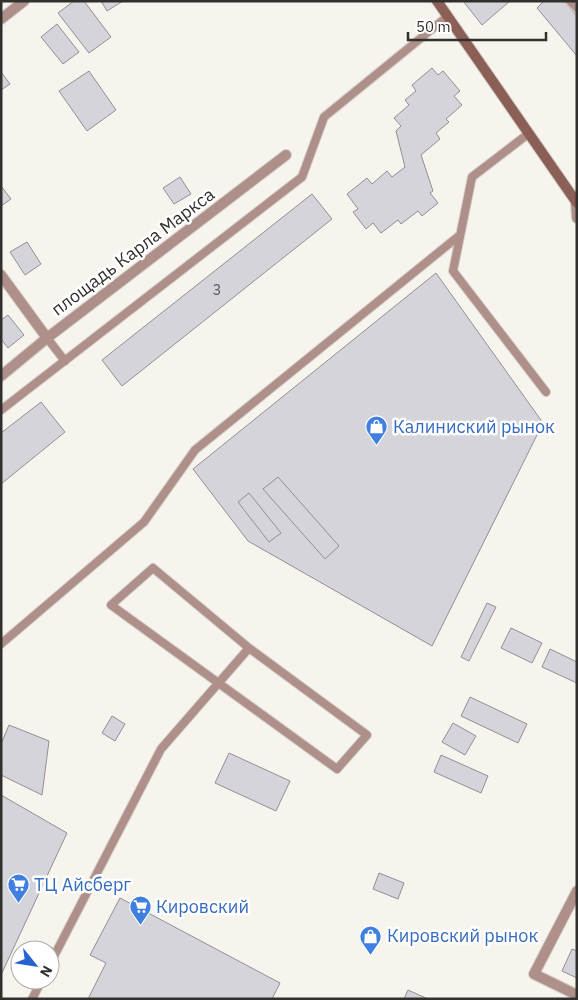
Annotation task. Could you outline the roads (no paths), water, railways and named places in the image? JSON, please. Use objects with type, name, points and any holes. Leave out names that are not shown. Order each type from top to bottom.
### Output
[{"type":"street","points":[[1,20],[24,1]]},
{"type":"street","points":[[436,1],[577,203],[577,218]]},
{"type":"street","name":"площадь Карла Маркса","points":[[1,376],[47,338],[286,155]]},
{"type":"street","points":[[1,276],[47,338]]},
{"type":"street","points":[[577,891],[534,974],[577,995]]},
{"type":"lane","points":[[570,1],[577,8]]},
{"type":"lane","points":[[1,410],[302,177],[324,117],[448,16]]},
{"type":"lane","points":[[528,134],[472,177],[453,271],[546,392]]},
{"type":"lane","points":[[1,644],[144,522],[195,450],[460,235]]},
{"type":"lane","points":[[47,338],[64,361]]},
{"type":"lane","points":[[153,568],[249,648],[367,735],[337,769],[218,683],[111,605],[153,568]]},
{"type":"lane","points":[[60,945],[161,749],[249,648]]},
{"type":"place","name":"Калиниский рынок","points":[[377,446]]},
{"type":"place","name":"ТЦ Айсберг","points":[[18,904]]},
{"type":"place","name":"Кировский","points":[[140,926]]},
{"type":"place","name":"Кировский рынок","points":[[371,955]]}]
